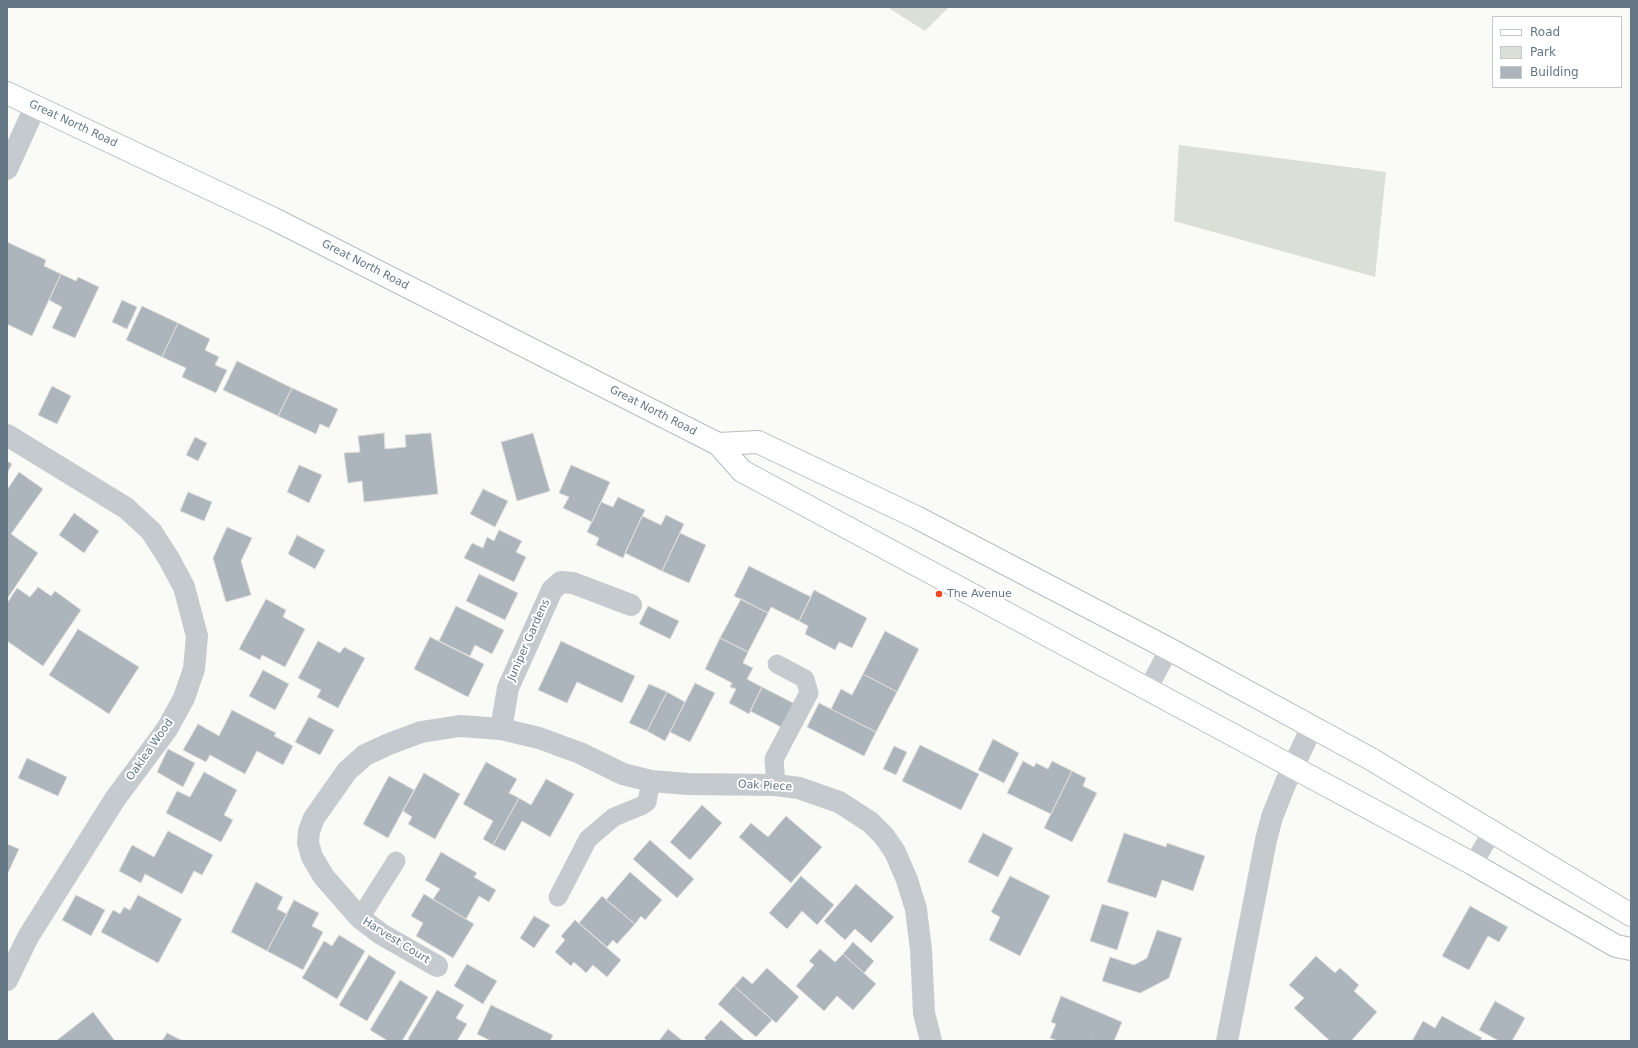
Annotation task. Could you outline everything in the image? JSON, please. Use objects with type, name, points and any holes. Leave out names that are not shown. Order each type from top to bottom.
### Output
[{"type":"main road","name":"Great North Road","points":[[7,93],[274,219],[718,444]]},
{"type":"main road","points":[[718,444],[758,442],[916,517],[1169,649],[1312,727],[1371,760],[1631,915]]},
{"type":"main road","points":[[718,444],[742,471],[1474,864],[1616,946],[1631,949]]},
{"type":"street","points":[[7,169],[35,107]]},
{"type":"street","name":"Oaklea Wood","points":[[7,435],[126,508],[151,531],[169,559],[184,587],[196,636],[194,669],[184,698],[167,729],[110,805],[28,937],[7,980]]},
{"type":"street","name":"Juniper Gardens","points":[[501,729],[508,688],[552,590],[561,582],[573,583],[631,605]]},
{"type":"street","name":"Harvest Court","points":[[437,966],[381,934],[360,918],[324,877],[312,857],[308,843],[308,831],[314,818],[347,771],[364,755],[420,732],[460,726],[501,729]]},
{"type":"street","points":[[1227,1041],[1266,840],[1272,817],[1312,727]]},
{"type":"street","name":"Oak Piece","points":[[501,729],[539,738],[580,753],[623,774],[651,781],[688,784],[776,785],[799,788],[839,802],[870,822],[884,836],[895,852],[907,880],[916,909],[921,950],[924,1013],[931,1041]]},
{"type":"lane","points":[[1148,689],[1169,649]]},
{"type":"lane","points":[[776,785],[774,759],[809,693],[805,679],[777,664]]},
{"type":"lane","points":[[558,897],[588,839],[614,817],[647,802],[651,781]]},
{"type":"lane","points":[[1474,864],[1492,832]]},
{"type":"lane","points":[[360,918],[396,861]]},
{"type":"green space","points":[[887,7],[949,7],[925,31]]},
{"type":"green space","points":[[1179,145],[1386,172],[1375,277],[1174,221]]},
{"type":"building","points":[[7,242],[46,260],[44,266],[61,274],[32,336],[7,324]]},
{"type":"building","points":[[61,274],[76,281],[78,277],[99,287],[75,338],[52,328],[62,307],[49,300]]},
{"type":"building","points":[[122,300],[137,307],[127,329],[112,322]]},
{"type":"building","points":[[142,306],[178,323],[162,357],[126,340]]},
{"type":"building","points":[[178,323],[210,339],[205,350],[219,357],[215,365],[227,370],[216,393],[182,377],[186,368],[162,357]]},
{"type":"building","points":[[237,361],[292,388],[278,416],[223,390]]},
{"type":"building","points":[[52,386],[71,396],[57,424],[38,415]]},
{"type":"building","points":[[292,388],[338,409],[329,428],[320,424],[316,434],[278,416]]},
{"type":"building","points":[[384,433],[385,449],[406,447],[405,435],[431,433],[438,494],[364,502],[362,481],[348,483],[344,453],[360,452],[358,436]]},
{"type":"building","points":[[533,433],[550,491],[517,501],[501,442]]},
{"type":"building","points":[[195,437],[207,443],[198,461],[186,455]]},
{"type":"building","points":[[7,461],[12,464],[7,473]]},
{"type":"building","points":[[299,465],[322,475],[309,503],[287,492]]},
{"type":"building","points":[[571,465],[610,482],[592,522],[563,508],[569,497],[559,493]]},
{"type":"building","points":[[19,472],[43,489],[11,534],[38,553],[7,599],[7,490]]},
{"type":"building","points":[[483,489],[508,501],[495,527],[470,514]]},
{"type":"building","points":[[188,492],[212,502],[204,521],[180,511]]},
{"type":"building","points":[[618,497],[645,510],[623,558],[596,545],[599,538],[587,532],[601,502],[613,507]]},
{"type":"building","points":[[74,513],[99,531],[84,553],[59,535]]},
{"type":"building","points":[[666,515],[684,524],[662,571],[625,553],[642,516],[661,525]]},
{"type":"building","points":[[227,527],[252,538],[241,561],[251,595],[226,602],[213,558]]},
{"type":"building","points":[[499,530],[522,541],[516,552],[526,557],[514,582],[464,558],[472,543],[483,548],[487,537],[494,541]]},
{"type":"building","points":[[680,533],[706,545],[689,583],[662,571]]},
{"type":"building","points":[[297,535],[325,550],[315,569],[288,554]]},
{"type":"building","points":[[749,566],[811,597],[799,621],[771,607],[768,613],[734,596]]},
{"type":"building","points":[[479,574],[518,593],[505,620],[466,601]]},
{"type":"building","points":[[38,587],[51,596],[55,591],[81,610],[43,666],[7,641],[7,603],[17,588],[30,597]]},
{"type":"building","points":[[814,590],[867,618],[852,648],[839,642],[835,650],[805,634],[808,626],[799,621]]},
{"type":"building","points":[[266,599],[286,610],[283,617],[305,629],[285,667],[262,655],[260,660],[239,649]]},
{"type":"building","points":[[741,599],[768,613],[748,652],[720,638]]},
{"type":"building","points":[[456,606],[504,630],[492,654],[475,645],[470,656],[439,641]]},
{"type":"building","points":[[648,606],[679,621],[670,639],[639,624]]},
{"type":"building","points":[[78,629],[139,667],[109,714],[49,675]]},
{"type":"building","points":[[885,631],[919,649],[897,692],[863,674]]},
{"type":"building","points":[[430,637],[484,664],[468,697],[414,669]]},
{"type":"building","points":[[720,638],[748,652],[743,663],[753,668],[747,679],[762,687],[749,714],[729,703],[736,689],[730,687],[732,683],[705,669]]},
{"type":"building","points":[[318,641],[340,653],[344,647],[365,658],[338,708],[317,697],[321,690],[298,678]]},
{"type":"building","points":[[561,641],[635,676],[622,703],[577,682],[567,703],[538,690]]},
{"type":"building","points":[[263,670],[289,684],[275,710],[249,696]]},
{"type":"building","points":[[863,674],[897,692],[876,732],[831,709],[841,689],[852,695]]},
{"type":"building","points":[[695,683],[715,693],[690,742],[670,732]]},
{"type":"building","points":[[649,684],[667,692],[647,731],[629,723]]},
{"type":"building","points":[[762,687],[797,705],[785,729],[750,711]]},
{"type":"building","points":[[667,692],[685,702],[665,741],[647,731]]},
{"type":"building","points":[[819,703],[876,732],[864,756],[807,727]]},
{"type":"building","points":[[232,710],[276,733],[274,736],[293,746],[283,765],[257,751],[245,774],[210,755],[206,762],[183,750],[198,724],[219,736]]},
{"type":"building","points":[[309,717],[334,730],[320,755],[295,742]]},
{"type":"building","points":[[993,739],[1019,753],[1004,783],[978,770]]},
{"type":"building","points":[[920,745],[979,774],[961,810],[902,781]]},
{"type":"building","points":[[894,746],[907,752],[896,775],[883,769]]},
{"type":"building","points":[[168,749],[195,763],[183,787],[157,772]]},
{"type":"building","points":[[27,758],[67,777],[58,796],[18,778]]},
{"type":"building","points":[[1023,761],[1034,767],[1036,763],[1048,769],[1052,761],[1072,771],[1051,814],[1007,793]]},
{"type":"building","points":[[486,762],[517,779],[509,793],[519,798],[493,845],[483,839],[493,821],[463,804]]},
{"type":"building","points":[[1072,771],[1086,778],[1083,786],[1097,793],[1072,842],[1044,828]]},
{"type":"building","points":[[204,772],[237,790],[224,815],[233,820],[221,842],[166,813],[177,791],[190,797]]},
{"type":"building","points":[[424,773],[460,794],[435,839],[408,824],[412,817],[403,811]]},
{"type":"building","points":[[389,776],[414,790],[388,838],[363,824]]},
{"type":"building","points":[[546,779],[574,794],[550,837],[522,821],[505,851],[493,845],[519,798],[531,805]]},
{"type":"building","points":[[702,805],[722,823],[690,860],[670,842]]},
{"type":"building","points":[[786,816],[822,847],[791,883],[739,837],[751,823],[768,837]]},
{"type":"building","points":[[168,831],[213,855],[202,875],[194,871],[182,894],[145,874],[141,883],[119,871],[132,845],[154,857]]},
{"type":"building","points":[[983,833],[1013,848],[998,877],[968,862]]},
{"type":"building","points":[[1124,833],[1166,847],[1167,843],[1205,856],[1193,891],[1162,880],[1156,898],[1107,882]]},
{"type":"building","points":[[650,840],[694,879],[677,898],[633,859]]},
{"type":"building","points":[[7,844],[19,849],[7,875]]},
{"type":"building","points":[[441,852],[477,873],[474,877],[496,890],[489,902],[479,896],[466,919],[433,899],[440,889],[425,880]]},
{"type":"building","points":[[630,872],[662,900],[645,920],[641,916],[635,924],[606,900]]},
{"type":"building","points":[[801,876],[834,905],[817,925],[802,911],[787,929],[769,913]]},
{"type":"building","points":[[1010,876],[1050,896],[1020,956],[989,940],[1000,917],[991,912]]},
{"type":"building","points":[[256,882],[283,897],[277,909],[287,914],[267,951],[231,932]]},
{"type":"building","points":[[856,884],[894,917],[871,943],[855,929],[845,940],[824,921]]},
{"type":"building","points":[[424,894],[474,924],[453,958],[416,936],[423,923],[411,916]]},
{"type":"building","points":[[76,895],[105,910],[91,936],[62,920]]},
{"type":"building","points":[[138,895],[182,919],[158,963],[101,932],[113,910],[120,914],[124,907],[130,910]]},
{"type":"building","points":[[602,896],[635,924],[617,944],[613,940],[607,947],[579,923]]},
{"type":"building","points":[[294,900],[319,913],[312,926],[323,932],[303,970],[267,951]]},
{"type":"building","points":[[1102,904],[1129,912],[1117,950],[1090,941]]},
{"type":"building","points":[[1470,906],[1508,927],[1499,942],[1488,936],[1469,970],[1442,956]]},
{"type":"building","points":[[534,916],[550,925],[534,948],[520,938]]},
{"type":"building","points":[[575,920],[621,960],[607,977],[593,965],[586,973],[574,962],[571,966],[555,952],[565,940],[561,936]]},
{"type":"building","points":[[1157,930],[1182,938],[1169,978],[1140,993],[1102,981],[1110,957],[1134,965],[1147,958]]},
{"type":"building","points":[[339,935],[365,951],[337,999],[302,978],[324,941],[332,946]]},
{"type":"building","points":[[853,942],[874,961],[864,973],[843,954]]},
{"type":"building","points":[[820,949],[835,962],[843,954],[876,984],[853,1010],[837,996],[824,1011],[796,986],[814,965],[809,961]]},
{"type":"building","points":[[369,955],[396,972],[367,1021],[339,1005]]},
{"type":"building","points":[[1316,956],[1335,973],[1340,968],[1359,985],[1354,991],[1377,1012],[1351,1041],[1330,1041],[1294,1008],[1304,998],[1289,985]]},
{"type":"building","points":[[467,964],[497,981],[483,1004],[454,986]]},
{"type":"building","points":[[767,968],[799,997],[776,1023],[734,986],[743,976],[752,984]]},
{"type":"building","points":[[400,980],[428,997],[402,1041],[388,1041],[370,1030]]},
{"type":"building","points":[[734,986],[772,1020],[756,1037],[718,1004]]},
{"type":"building","points":[[437,990],[464,1005],[456,1018],[467,1024],[457,1041],[411,1041],[408,1039]]},
{"type":"building","points":[[1061,996],[1122,1022],[1114,1041],[1058,1041],[1050,1038],[1056,1024],[1051,1022]]},
{"type":"building","points":[[1495,1001],[1525,1018],[1512,1041],[1499,1041],[1479,1030]]},
{"type":"building","points":[[491,1005],[553,1035],[550,1041],[491,1041],[477,1034]]},
{"type":"building","points":[[93,1012],[115,1041],[56,1041]]},
{"type":"building","points":[[1442,1016],[1482,1038],[1480,1041],[1412,1041],[1423,1021],[1435,1028]]},
{"type":"building","points":[[721,1020],[745,1041],[707,1041],[704,1038]]},
{"type":"building","points":[[668,1029],[683,1041],[659,1041]]},
{"type":"building","points":[[167,1033],[183,1041],[162,1041]]},
{"type":"place","name":"The Avenue","points":[[939,594]]}]
